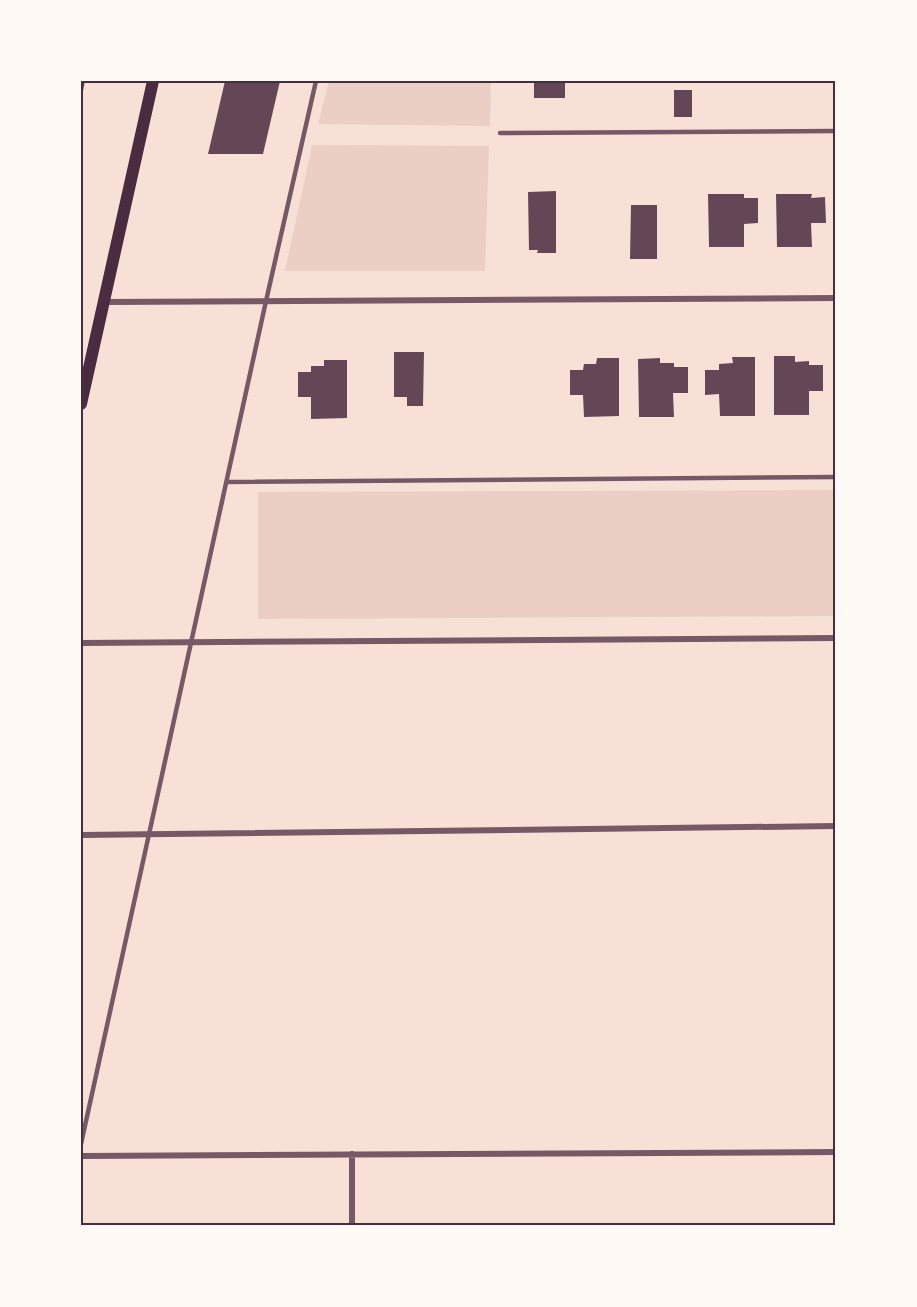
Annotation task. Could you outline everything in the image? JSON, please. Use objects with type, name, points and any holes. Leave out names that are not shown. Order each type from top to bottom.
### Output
[{"type":"main road","points":[[81,404],[153,81]]},
{"type":"street","points":[[103,302],[836,298]]},
{"type":"street","points":[[81,643],[836,638]]},
{"type":"street","points":[[81,835],[836,826]]},
{"type":"street","points":[[81,1156],[836,1152]]},
{"type":"street","points":[[352,1154],[352,1226]]},
{"type":"lane","points":[[81,1144],[316,81]]},
{"type":"lane","points":[[500,133],[836,131]]},
{"type":"lane","points":[[226,482],[836,477]]},
{"type":"shaded area","points":[[329,81],[491,81],[490,126],[318,124]]},
{"type":"shaded area","points":[[312,145],[489,146],[485,271],[285,271]]},
{"type":"shaded area","points":[[836,490],[836,616],[258,619],[258,492]]},
{"type":"building","points":[[81,81],[85,81],[82,96],[81,95]]},
{"type":"building","points":[[225,81],[280,81],[263,154],[208,154]]},
{"type":"building","points":[[534,81],[565,81],[565,98],[534,98]]},
{"type":"building","points":[[674,90],[692,90],[692,117],[674,117]]},
{"type":"building","points":[[556,191],[556,253],[537,253],[538,250],[529,250],[528,192]]},
{"type":"building","points":[[708,194],[744,194],[744,198],[758,198],[758,223],[744,224],[744,247],[709,247]]},
{"type":"building","points":[[776,194],[812,194],[811,198],[825,197],[826,223],[811,223],[812,247],[777,247]]},
{"type":"building","points":[[631,205],[657,205],[657,259],[630,259]]},
{"type":"building","points":[[394,352],[424,352],[423,406],[407,406],[407,397],[394,397]]},
{"type":"building","points":[[774,356],[795,356],[795,362],[809,361],[809,365],[823,365],[823,391],[809,391],[809,415],[774,415]]},
{"type":"building","points":[[732,357],[755,357],[755,416],[720,416],[719,394],[705,395],[705,370],[719,370],[719,364],[733,363]]},
{"type":"building","points":[[597,358],[619,358],[619,416],[584,417],[583,395],[570,395],[570,370],[583,370],[584,364],[596,364]]},
{"type":"building","points":[[660,358],[660,363],[674,363],[674,367],[688,367],[688,393],[673,393],[674,417],[639,417],[638,359]]},
{"type":"building","points":[[324,360],[347,360],[347,418],[311,419],[311,397],[298,397],[298,372],[311,372],[311,366],[324,366]]}]
